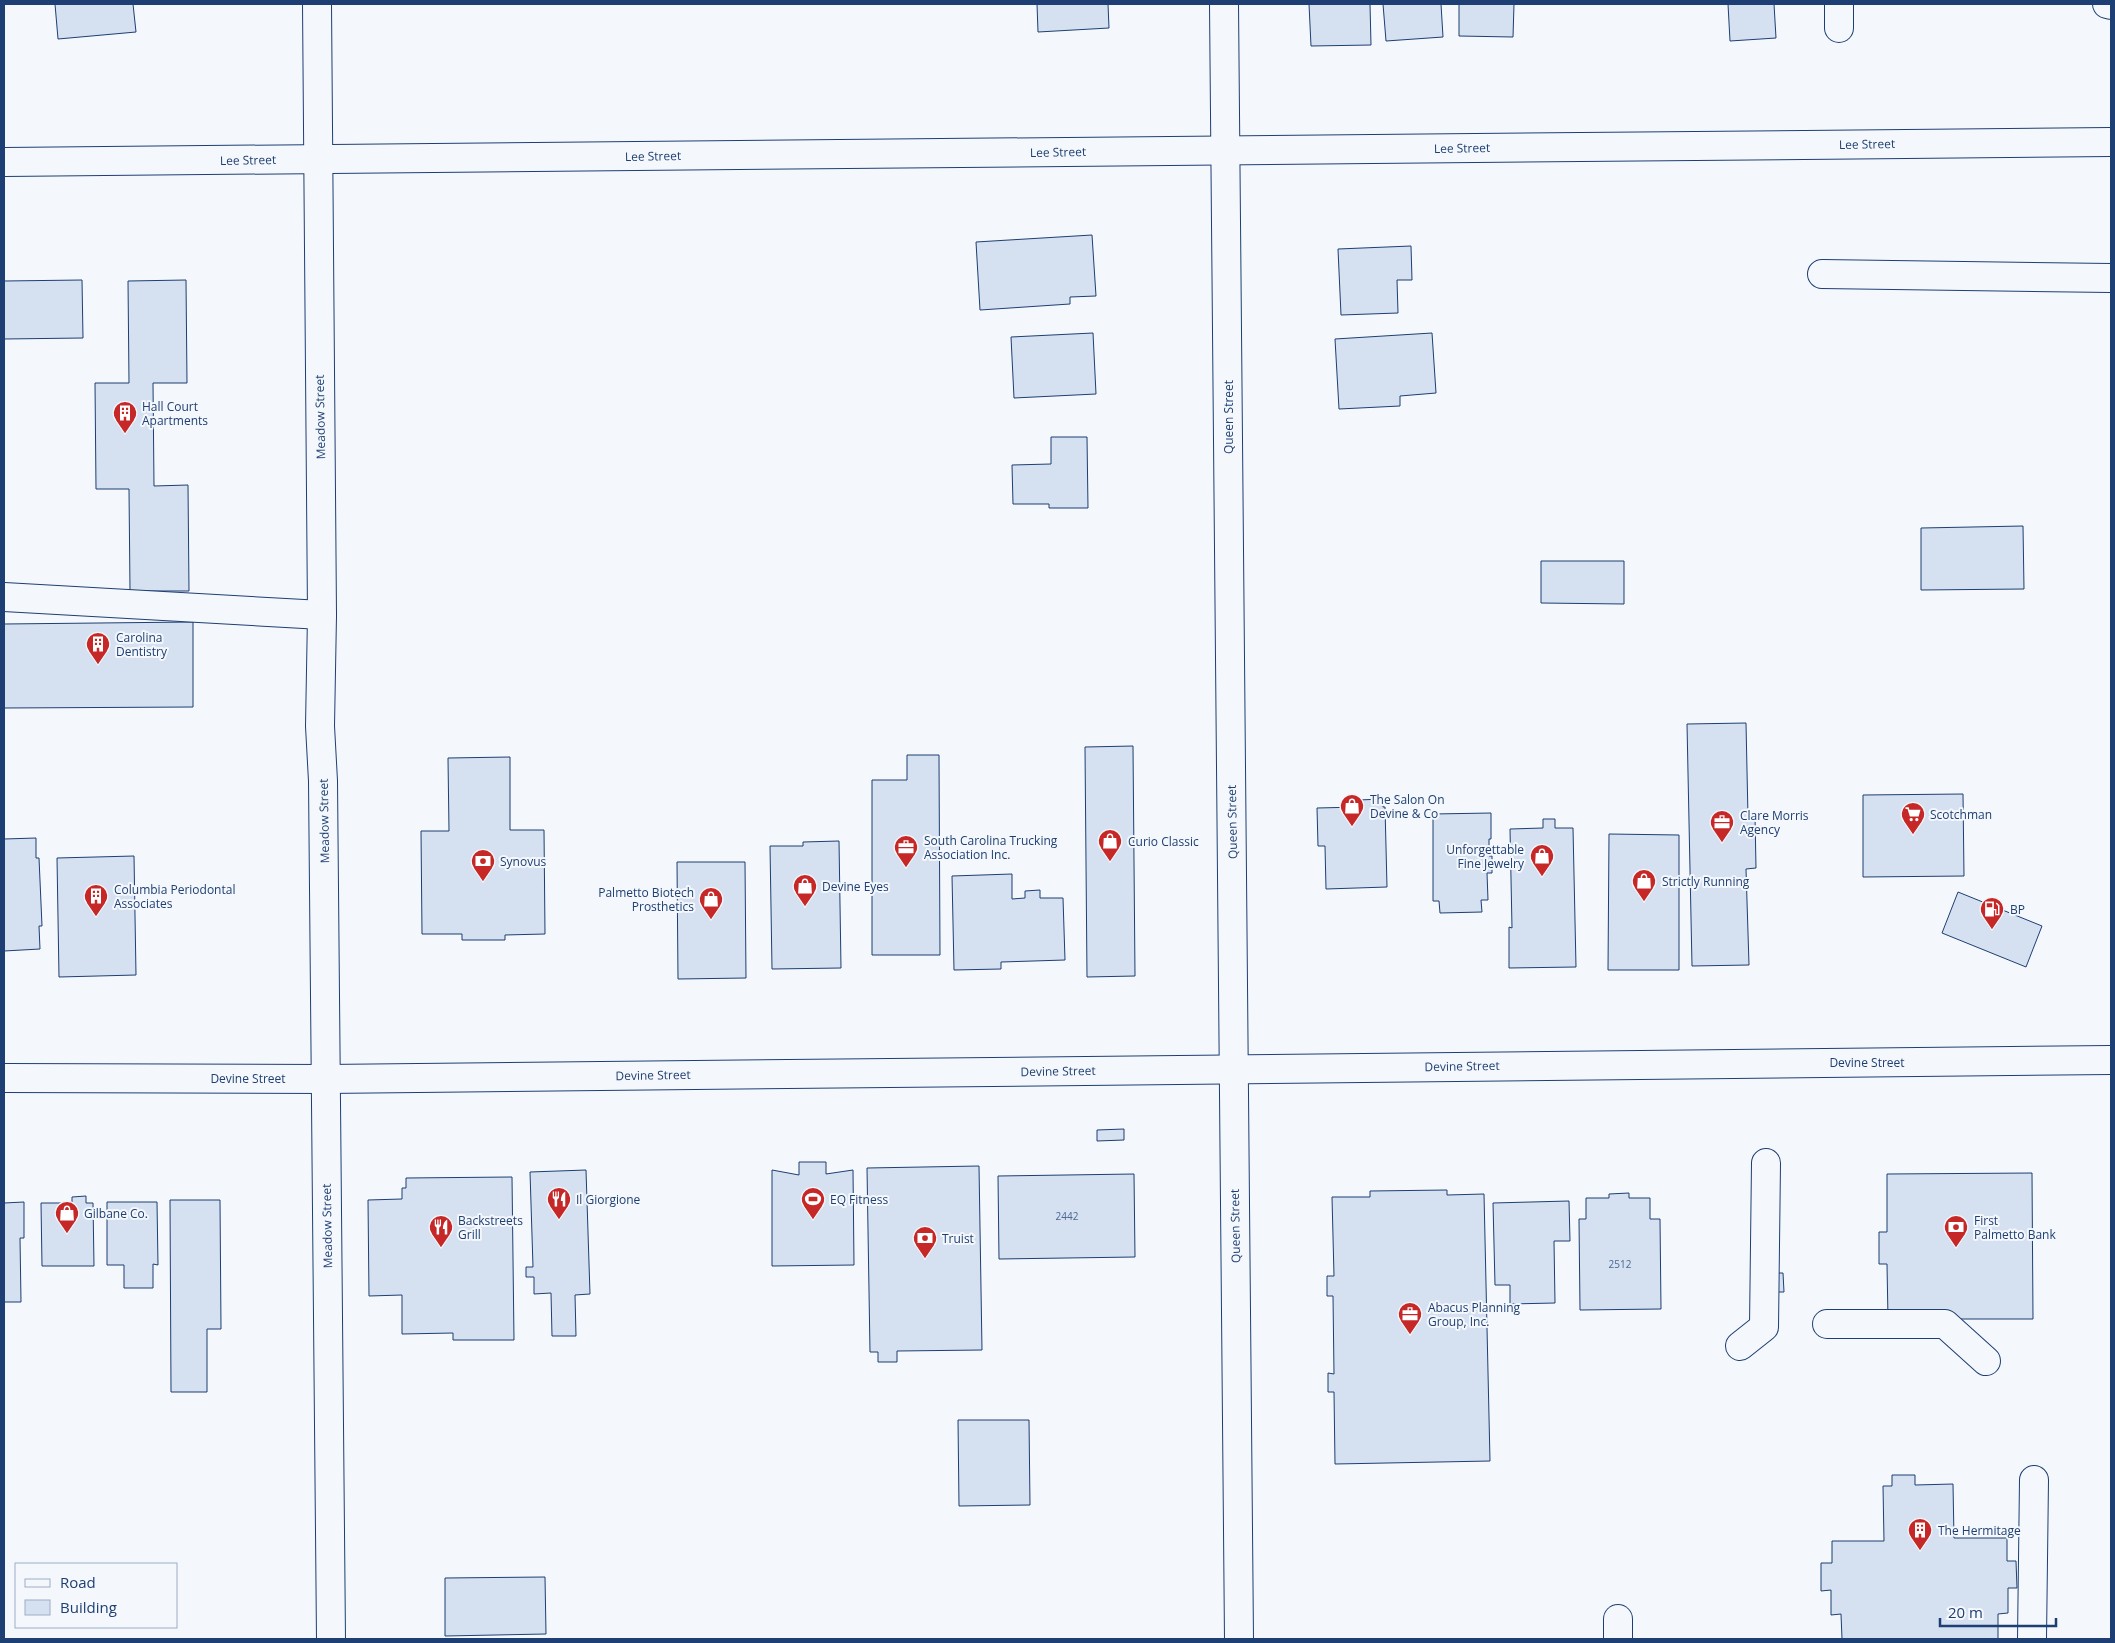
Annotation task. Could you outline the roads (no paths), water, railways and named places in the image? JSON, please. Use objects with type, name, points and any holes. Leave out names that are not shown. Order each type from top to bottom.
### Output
[{"type":"street","name":"Meadow Street","points":[[317,4],[322,615],[320,726],[324,781],[331,1639]]},
{"type":"street","name":"Queen Street","points":[[1224,4],[1239,1639]]},
{"type":"street","points":[[2107,4],[2111,5]]},
{"type":"street","name":"Lee Street","points":[[4,162],[2111,142]]},
{"type":"street","points":[[1822,274],[2111,278]]},
{"type":"street","points":[[4,598],[322,615]]},
{"type":"street","name":"Devine Street","points":[[4,1078],[326,1079],[2111,1060]]},
{"type":"street","points":[[1740,1346],[1764,1327],[1766,1163]]},
{"type":"street","points":[[1827,1324],[1945,1324],[1986,1361]]},
{"type":"street","points":[[2032,1639],[2034,1480]]},
{"type":"place","name":"Hall Court Apartments","points":[[125,434]]},
{"type":"place","name":"Carolina Dentistry","points":[[98,665]]},
{"type":"place","name":"The Salon On Devine & Co","points":[[1352,827]]},
{"type":"place","name":"Scotchman","points":[[1913,835]]},
{"type":"place","name":"Clare Morris Agency","points":[[1722,843]]},
{"type":"place","name":"Curio Classic","points":[[1110,862]]},
{"type":"place","name":"South Carolina Trucking Association Inc.","points":[[906,868]]},
{"type":"place","name":"Unforgettable Fine Jewelry","points":[[1542,877]]},
{"type":"place","name":"Synovus","points":[[483,882]]},
{"type":"place","name":"Strictly Running","points":[[1644,902]]},
{"type":"place","name":"Devine Eyes","points":[[805,907]]},
{"type":"place","name":"Columbia Periodontal Associates","points":[[96,917]]},
{"type":"place","name":"Palmetto Biotech Prosthetics","points":[[711,920]]},
{"type":"place","name":"BP","points":[[1992,930]]},
{"type":"place","name":"Il Giorgione","points":[[559,1220]]},
{"type":"place","name":"EQ Fitness","points":[[813,1220]]},
{"type":"place","name":"Gilbane Co.","points":[[67,1234]]},
{"type":"place","name":"Backstreets Grill","points":[[441,1248]]},
{"type":"place","name":"First Palmetto Bank","points":[[1956,1248]]},
{"type":"place","name":"Truist","points":[[925,1259]]},
{"type":"place","name":"Abacus Planning Group, Inc.","points":[[1410,1335]]},
{"type":"place","name":"The Hermitage","points":[[1920,1551]]}]
